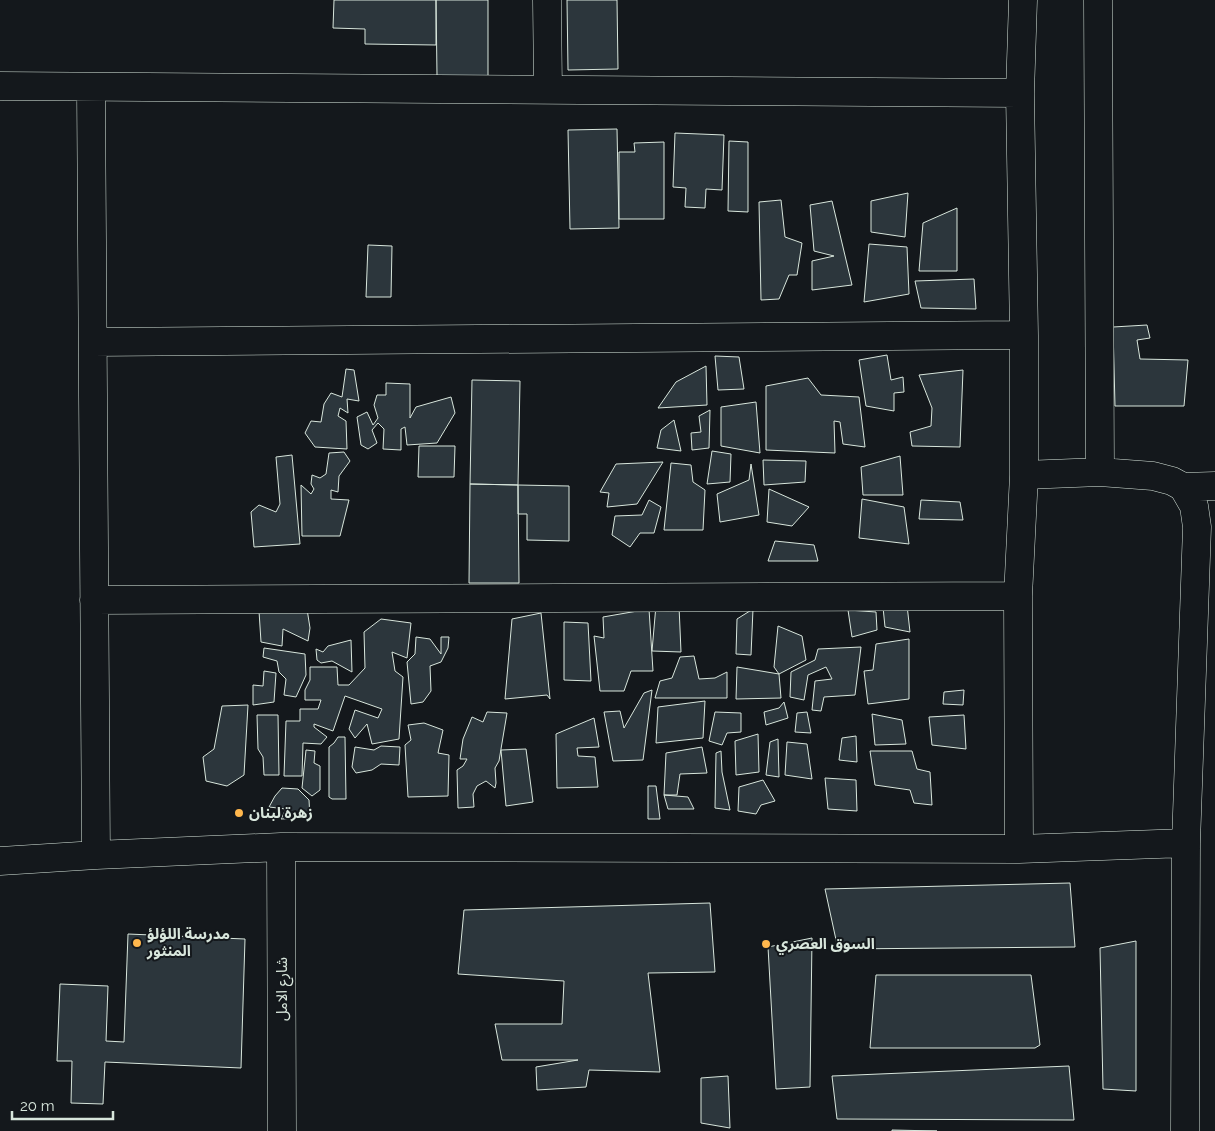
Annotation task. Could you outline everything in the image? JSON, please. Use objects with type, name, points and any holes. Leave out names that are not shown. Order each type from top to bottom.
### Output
[{"type":"street","points":[[547,0],[548,90]]},
{"type":"street","points":[[1019,849],[1018,596],[1024,475],[1020,93],[1023,0]]},
{"type":"street","points":[[1098,0],[1100,472]]},
{"type":"street","points":[[0,86],[1020,93]]},
{"type":"street","points":[[91,88],[96,855]]},
{"type":"street","points":[[93,342],[1024,335]]},
{"type":"street","points":[[1024,475],[1100,472],[1153,476],[1172,481],[1183,487],[1215,486]]},
{"type":"street","points":[[1183,487],[1194,506],[1197,527],[1186,843],[1185,1131]]},
{"type":"street","points":[[94,600],[1018,596]]},
{"type":"street","points":[[0,861],[96,855],[281,848],[1019,849],[1186,843]]},
{"type":"street","name":"شارع الامل","points":[[281,848],[282,1131]]},
{"type":"building","points":[[334,0],[436,0],[436,45],[365,44],[365,29],[333,28]]},
{"type":"building","points":[[436,0],[488,0],[488,76],[437,76]]},
{"type":"building","points":[[567,0],[617,0],[618,69],[568,70]]},
{"type":"building","points":[[617,129],[619,228],[570,229],[568,130]]},
{"type":"building","points":[[675,133],[724,135],[722,190],[706,189],[705,208],[685,207],[686,188],[673,187]]},
{"type":"building","points":[[729,141],[748,142],[748,212],[728,211]]},
{"type":"building","points":[[664,142],[664,219],[619,219],[619,152],[635,152],[634,143]]},
{"type":"building","points":[[908,193],[905,237],[871,232],[871,201]]},
{"type":"building","points":[[781,200],[785,237],[802,243],[797,275],[789,275],[779,299],[761,300],[759,202]]},
{"type":"building","points":[[832,201],[852,285],[812,290],[812,261],[834,256],[814,251],[810,205]]},
{"type":"building","points":[[957,208],[957,271],[919,271],[923,223]]},
{"type":"building","points":[[869,244],[907,247],[909,294],[864,302]]},
{"type":"building","points":[[368,245],[392,246],[391,297],[366,297]]},
{"type":"building","points":[[974,279],[976,309],[921,308],[915,281]]},
{"type":"building","points":[[1147,325],[1150,338],[1137,340],[1140,359],[1188,360],[1184,406],[1115,406],[1113,327]]},
{"type":"building","points":[[887,355],[891,380],[903,377],[904,392],[894,393],[894,411],[866,406],[859,360]]},
{"type":"building","points":[[715,356],[739,357],[744,389],[718,390]]},
{"type":"building","points":[[706,366],[707,405],[658,408],[676,382]]},
{"type":"building","points":[[346,369],[354,370],[359,401],[347,399],[348,413],[340,408],[338,416],[346,421],[347,449],[315,447],[305,433],[311,421],[321,422],[324,404],[331,393],[342,397]]},
{"type":"building","points":[[963,370],[960,447],[912,446],[910,432],[931,426],[932,408],[919,375]]},
{"type":"building","points":[[808,378],[821,395],[859,397],[865,447],[843,444],[840,422],[834,421],[835,453],[766,450],[766,386]]},
{"type":"building","points":[[472,380],[520,381],[518,485],[470,484]]},
{"type":"building","points":[[386,383],[410,384],[410,418],[416,407],[451,397],[455,413],[437,443],[407,445],[405,427],[401,429],[401,450],[383,449],[384,429],[378,423],[372,430],[377,443],[368,449],[361,445],[357,417],[367,412],[373,425],[378,418],[374,405],[377,395],[386,395]]},
{"type":"building","points":[[756,402],[760,453],[721,446],[721,407]]},
{"type":"building","points":[[710,410],[709,448],[692,450],[691,433],[701,432],[699,416]]},
{"type":"building","points":[[674,420],[681,451],[657,448],[661,430]]},
{"type":"building","points":[[419,446],[455,446],[454,477],[418,477]]},
{"type":"building","points":[[712,451],[731,454],[730,482],[707,484]]},
{"type":"building","points":[[344,452],[350,461],[339,476],[338,492],[331,490],[331,499],[349,500],[340,536],[302,536],[301,485],[311,494],[314,489],[311,484],[312,475],[320,478],[326,474],[329,453]]},
{"type":"building","points":[[292,455],[300,544],[254,547],[251,512],[259,505],[276,512],[280,504],[276,457]]},
{"type":"building","points":[[900,456],[903,495],[863,495],[861,467]]},
{"type":"building","points":[[763,460],[806,461],[805,482],[764,485]]},
{"type":"building","points":[[663,462],[637,504],[607,507],[609,493],[600,492],[616,464]]},
{"type":"building","points":[[671,463],[691,465],[693,482],[705,490],[703,530],[664,530]]},
{"type":"building","points":[[751,464],[759,515],[720,522],[717,494],[749,480]]},
{"type":"building","points":[[470,484],[518,485],[519,583],[469,583]]},
{"type":"building","points":[[518,485],[569,486],[569,541],[527,540],[527,514],[518,514]]},
{"type":"building","points":[[769,489],[809,507],[792,526],[767,522]]},
{"type":"building","points":[[862,499],[904,507],[909,544],[859,538]]},
{"type":"building","points":[[649,500],[661,507],[654,533],[640,533],[630,547],[612,535],[615,516],[642,515]]},
{"type":"building","points":[[921,500],[960,502],[963,520],[919,519]]},
{"type":"building","points":[[775,541],[814,545],[818,561],[768,561]]},
{"type":"building","points":[[656,605],[679,606],[681,652],[652,651]]},
{"type":"building","points":[[907,605],[910,632],[885,627],[883,607]]},
{"type":"building","points":[[307,609],[310,628],[308,641],[283,629],[282,646],[261,642],[259,611]]},
{"type":"building","points":[[649,609],[653,671],[631,671],[624,691],[600,691],[594,636],[604,638],[603,617]]},
{"type":"building","points":[[753,609],[751,655],[736,654],[737,619]]},
{"type":"building","points":[[848,610],[876,612],[877,630],[852,637]]},
{"type":"building","points":[[541,613],[550,699],[547,695],[505,699],[512,619]]},
{"type":"building","points":[[381,619],[411,623],[407,658],[392,652],[395,671],[403,677],[399,739],[372,744],[367,724],[355,738],[349,729],[355,710],[378,718],[382,709],[345,696],[333,731],[314,724],[314,727],[327,737],[321,744],[303,743],[302,776],[284,776],[286,721],[300,721],[300,709],[318,709],[321,700],[305,700],[305,690],[310,680],[310,667],[337,667],[338,685],[349,685],[365,668],[364,632]]},
{"type":"building","points":[[564,622],[588,623],[591,681],[564,680]]},
{"type":"building","points":[[778,626],[802,636],[806,660],[779,674],[774,667]]},
{"type":"building","points":[[416,637],[430,639],[441,654],[441,637],[449,637],[448,648],[441,662],[430,666],[431,691],[423,702],[411,704],[407,662],[415,654]]},
{"type":"building","points":[[909,639],[909,699],[868,704],[864,671],[873,670],[876,644]]},
{"type":"building","points":[[351,640],[352,672],[332,661],[321,663],[317,660],[316,649],[323,652],[328,646]]},
{"type":"building","points":[[861,647],[855,695],[824,697],[821,711],[812,710],[815,681],[832,679],[826,667],[808,675],[804,700],[790,697],[791,672],[815,660],[818,649]]},
{"type":"building","points":[[264,648],[305,654],[306,675],[296,697],[284,695],[286,679],[279,672],[277,661],[263,657]]},
{"type":"building","points":[[694,656],[699,679],[715,678],[727,672],[727,698],[655,698],[660,681],[672,678],[680,657]]},
{"type":"building","points":[[737,667],[779,674],[781,698],[736,699]]},
{"type":"building","points":[[264,671],[276,673],[274,702],[253,705],[253,685],[263,686]]},
{"type":"building","points":[[652,690],[643,760],[613,761],[604,712],[620,711],[624,728],[644,693]]},
{"type":"building","points":[[964,690],[963,705],[943,704],[944,692]]},
{"type":"building","points":[[705,701],[703,738],[656,743],[658,707]]},
{"type":"building","points":[[784,702],[788,718],[766,725],[764,712],[779,708]]},
{"type":"building","points":[[248,705],[244,775],[227,786],[206,781],[203,757],[214,749],[222,706]]},
{"type":"building","points":[[487,712],[507,713],[499,761],[495,768],[495,788],[486,781],[477,786],[473,794],[474,807],[458,808],[457,770],[463,766],[467,759],[460,759],[463,739],[472,717],[483,722]]},
{"type":"building","points":[[715,712],[741,713],[741,732],[727,733],[722,745],[709,741]]},
{"type":"building","points":[[807,712],[811,733],[795,732],[797,713]]},
{"type":"building","points":[[872,714],[902,720],[906,744],[875,745]]},
{"type":"building","points":[[257,715],[278,715],[279,775],[264,775],[263,757],[258,749]]},
{"type":"building","points":[[964,715],[966,749],[932,745],[929,717]]},
{"type":"building","points":[[594,718],[599,747],[577,748],[578,756],[595,757],[598,787],[557,788],[556,734]]},
{"type":"building","points":[[424,723],[443,730],[438,753],[449,755],[448,796],[408,797],[405,745],[411,740],[408,725]]},
{"type":"building","points":[[758,734],[759,772],[736,775],[735,741]]},
{"type":"building","points":[[856,736],[857,762],[839,760],[842,738]]},
{"type":"building","points":[[338,737],[345,737],[346,799],[332,799],[329,797],[329,747]]},
{"type":"building","points":[[778,739],[779,777],[766,775],[770,742]]},
{"type":"building","points":[[787,742],[807,744],[812,779],[785,775]]},
{"type":"building","points":[[381,746],[400,747],[399,765],[381,764],[372,770],[356,773],[352,767],[355,747],[374,750]]},
{"type":"building","points":[[702,747],[707,773],[680,774],[677,795],[664,795],[666,753]]},
{"type":"building","points":[[526,749],[533,802],[506,806],[501,750]]},
{"type":"building","points":[[306,750],[315,751],[314,763],[320,766],[320,790],[312,796],[302,788]]},
{"type":"building","points":[[721,751],[722,772],[730,810],[715,808],[716,753]]},
{"type":"building","points":[[870,751],[912,751],[917,769],[930,772],[932,805],[914,803],[910,790],[875,785]]},
{"type":"building","points":[[825,778],[856,780],[857,811],[828,809]]},
{"type":"building","points":[[763,780],[775,801],[761,805],[756,814],[738,811],[739,787]]},
{"type":"building","points":[[648,786],[656,786],[660,819],[648,819]]},
{"type":"building","points":[[282,788],[298,789],[309,800],[310,818],[281,819],[286,809],[269,807]]},
{"type":"building","points":[[664,795],[688,797],[694,809],[668,809]]},
{"type":"building","points":[[1070,883],[1075,947],[838,949],[825,889]]},
{"type":"building","points":[[710,903],[715,972],[648,973],[660,1072],[589,1070],[586,1087],[537,1090],[536,1067],[578,1060],[502,1060],[495,1024],[562,1024],[564,981],[458,974],[464,910]]},
{"type":"building","points":[[128,934],[245,939],[241,1068],[105,1062],[103,1104],[71,1103],[72,1061],[57,1061],[60,984],[108,986],[106,1041],[124,1042]]},
{"type":"building","points":[[812,938],[810,1087],[776,1089],[768,947]]},
{"type":"building","points":[[1136,941],[1136,1091],[1103,1089],[1100,948]]},
{"type":"building","points":[[876,975],[1031,975],[1040,1045],[1035,1048],[870,1048]]},
{"type":"building","points":[[1069,1066],[1074,1120],[837,1119],[832,1076]]},
{"type":"building","points":[[728,1076],[730,1128],[701,1123],[701,1078]]},
{"type":"building","points":[[892,1130],[937,1131],[892,1131]]},
{"type":"place","name":"زهرة لبنان","points":[[239,813]]},
{"type":"place","name":"مدرسة اللؤلؤ المنثور","points":[[137,943]]},
{"type":"place","name":"السوق العصري","points":[[766,944]]}]
